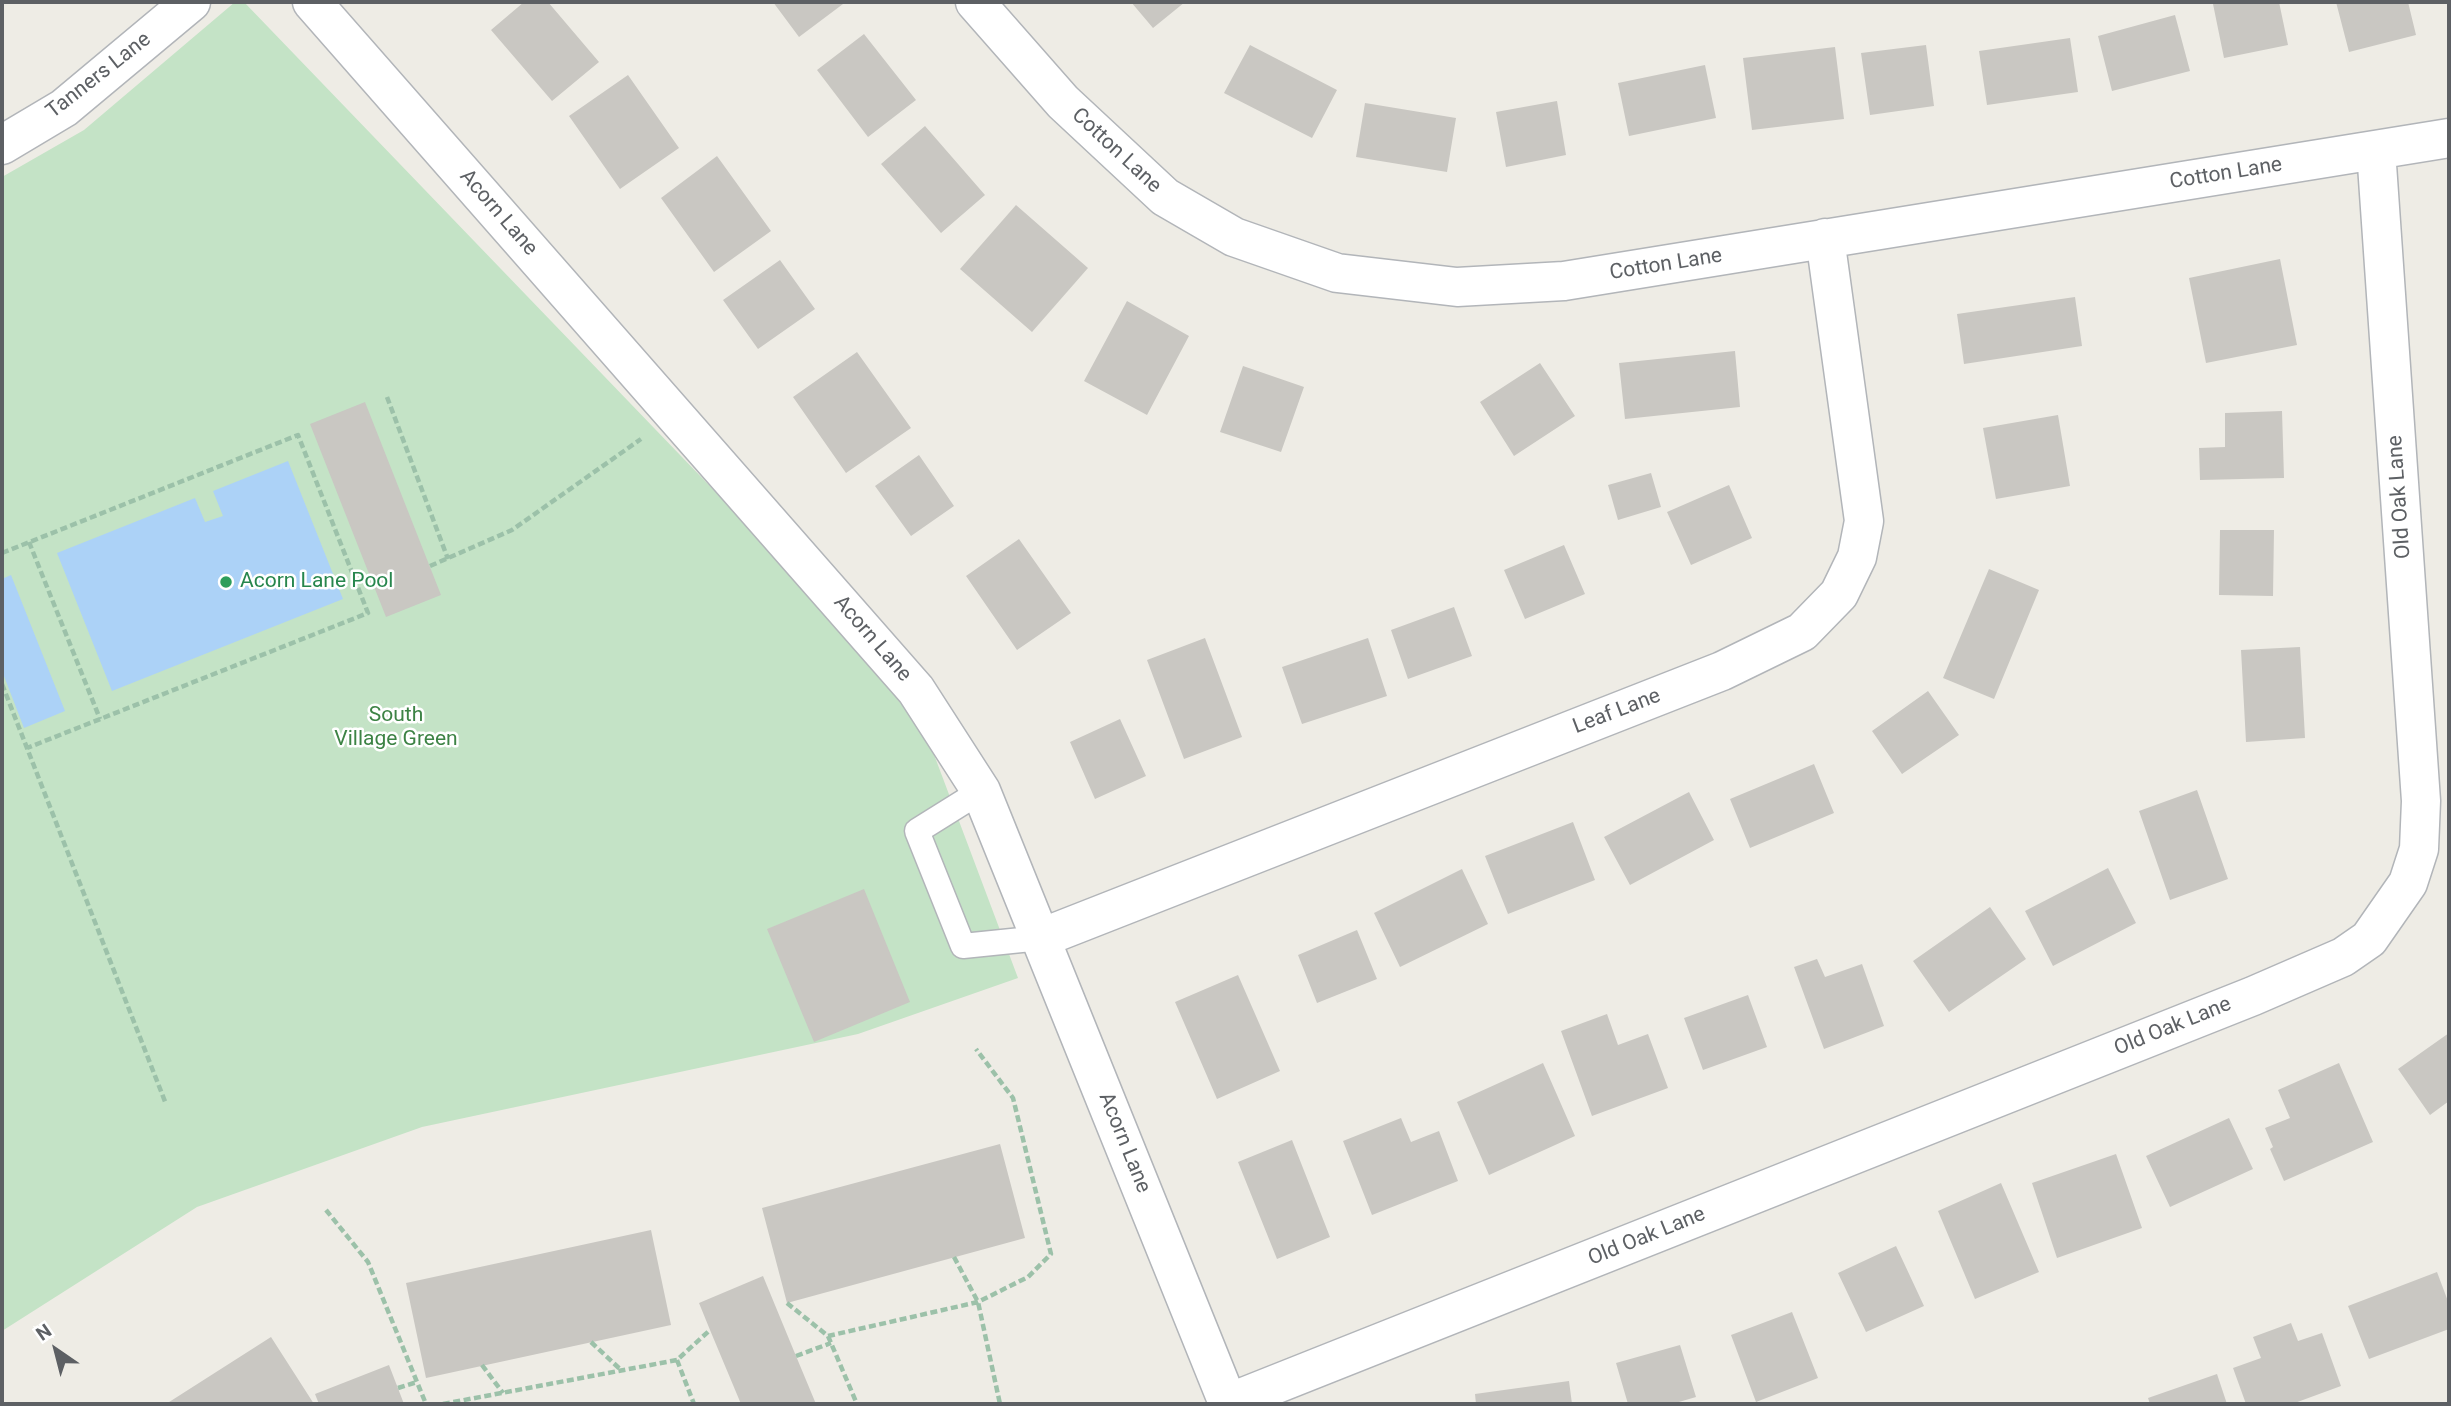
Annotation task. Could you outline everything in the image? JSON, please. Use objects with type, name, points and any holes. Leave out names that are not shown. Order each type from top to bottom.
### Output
[{"type":"street","name":"Tanners Lane","points":[[2,145],[64,108],[191,2]]},
{"type":"street","name":"Acorn Lane","points":[[312,2],[916,690],[981,791],[1227,1404]]},
{"type":"street","name":"Cotton Lane","points":[[975,2],[1063,102],[1166,197],[1234,237],[1337,273],[1457,287],[1564,282],[2449,138]]},
{"type":"street","name":"Old Oak Lane","points":[[1227,1404],[2253,996],[2343,957],[2369,939],[2408,883],[2419,849],[2421,801],[2376,150]]},
{"type":"street","name":"Leaf Lane","points":[[1041,938],[1721,671],[1802,632],[1839,594],[1857,557],[1864,521],[1825,238]]},
{"type":"lane","points":[[981,791],[917,831],[963,946],[1041,938]]},
{"type":"path","points":[[387,397],[448,559]]},
{"type":"path","points":[[430,566],[512,530],[675,415]]},
{"type":"path","points":[[2,553],[298,435],[368,613],[27,748]]},
{"type":"path","points":[[29,542],[100,719]]},
{"type":"path","points":[[2,684],[166,1104]]},
{"type":"path","points":[[828,1336],[978,1302],[1028,1277],[1051,1254],[1013,1098],[976,1049]]},
{"type":"path","points":[[326,1210],[368,1262],[426,1404]]},
{"type":"path","points":[[954,1257],[978,1302],[1000,1404]]},
{"type":"path","points":[[787,1303],[828,1336],[857,1404]]},
{"type":"path","points":[[443,1404],[677,1360],[710,1330]]},
{"type":"path","points":[[591,1342],[621,1371]]},
{"type":"path","points":[[796,1356],[831,1343]]},
{"type":"path","points":[[677,1360],[694,1404]]},
{"type":"path","points":[[482,1365],[503,1393]]},
{"type":"path","points":[[398,1388],[417,1382]]},
{"type":"green space","name":"South Village Green","points":[[235,2],[244,2],[912,696],[1018,978],[858,1034],[422,1127],[197,1207],[2,1331],[2,177],[84,130]]},
{"type":"water","name":"Acorn Lane Pool","points":[[288,461],[343,599],[112,691],[57,553],[195,498],[205,522],[223,516],[213,491]]},
{"type":"water","points":[[11,575],[65,711],[24,728],[2,671],[2,579]]},
{"type":"building","points":[[524,2],[548,2],[599,62],[552,101],[491,30]]},
{"type":"building","points":[[773,2],[842,2],[843,4],[799,37]]},
{"type":"building","points":[[1131,2],[1185,2],[1153,28]]},
{"type":"building","points":[[2279,2],[2288,45],[2224,58],[2213,4]]},
{"type":"building","points":[[2336,2],[2408,2],[2416,35],[2349,52]]},
{"type":"building","points":[[2175,15],[2190,71],[2112,91],[2098,36]]},
{"type":"building","points":[[864,34],[916,100],[868,137],[817,70]]},
{"type":"building","points":[[2070,38],[2078,92],[1987,105],[1979,51]]},
{"type":"building","points":[[1250,45],[1337,90],[1312,138],[1224,93]]},
{"type":"building","points":[[1926,45],[1934,106],[1870,115],[1861,53]]},
{"type":"building","points":[[1835,47],[1844,119],[1752,130],[1743,58]]},
{"type":"building","points":[[1705,65],[1716,118],[1629,136],[1618,83]]},
{"type":"building","points":[[628,75],[679,148],[620,189],[569,116]]},
{"type":"building","points":[[1557,101],[1566,155],[1506,167],[1496,112]]},
{"type":"building","points":[[1365,103],[1456,118],[1447,172],[1356,157]]},
{"type":"building","points":[[925,126],[985,195],[941,233],[881,164]]},
{"type":"building","points":[[717,156],[771,231],[714,272],[661,198]]},
{"type":"building","points":[[1016,205],[1088,268],[1032,332],[960,269]]},
{"type":"building","points":[[2280,259],[2297,345],[2206,363],[2189,278]]},
{"type":"building","points":[[780,260],[815,309],[758,349],[723,300]]},
{"type":"building","points":[[2075,297],[2082,346],[1964,364],[1957,314]]},
{"type":"building","points":[[1127,301],[1189,336],[1147,415],[1084,381]]},
{"type":"building","points":[[1735,351],[1740,407],[1625,419],[1619,363]]},
{"type":"building","points":[[857,352],[911,428],[846,473],[793,397]]},
{"type":"building","points":[[1540,363],[1575,416],[1514,456],[1480,402]]},
{"type":"building","points":[[1243,366],[1304,387],[1281,452],[1220,432]]},
{"type":"building","points":[[365,402],[441,595],[386,617],[310,424]]},
{"type":"building","points":[[2282,411],[2284,478],[2200,480],[2199,448],[2225,447],[2225,413]]},
{"type":"building","points":[[2058,415],[2070,486],[1996,499],[1983,428]]},
{"type":"building","points":[[919,455],[954,506],[911,536],[875,486]]},
{"type":"building","points":[[1651,473],[1661,507],[1618,520],[1608,485]]},
{"type":"building","points":[[1729,485],[1752,538],[1691,565],[1667,512]]},
{"type":"building","points":[[2220,530],[2274,530],[2273,596],[2219,595]]},
{"type":"building","points":[[1019,539],[1071,613],[1017,650],[966,576]]},
{"type":"building","points":[[1564,545],[1585,594],[1525,619],[1504,570]]},
{"type":"building","points":[[1989,569],[2039,590],[1994,699],[1943,678]]},
{"type":"building","points":[[1454,607],[1472,656],[1408,679],[1391,630]]},
{"type":"building","points":[[1205,638],[1242,737],[1184,759],[1147,660]]},
{"type":"building","points":[[1368,638],[1387,696],[1302,724],[1282,667]]},
{"type":"building","points":[[2300,647],[2305,738],[2246,742],[2241,650]]},
{"type":"building","points":[[1928,691],[1959,735],[1902,774],[1872,731]]},
{"type":"building","points":[[1120,719],[1146,776],[1095,799],[1070,742]]},
{"type":"building","points":[[1814,764],[1834,813],[1750,848],[1730,799]]},
{"type":"building","points":[[2197,790],[2228,879],[2170,900],[2139,811]]},
{"type":"building","points":[[1689,792],[1714,840],[1630,885],[1604,837]]},
{"type":"building","points":[[1573,822],[1595,880],[1508,914],[1485,856]]},
{"type":"building","points":[[2108,868],[2136,923],[2053,966],[2025,911]]},
{"type":"building","points":[[1462,869],[1488,924],[1400,967],[1374,913]]},
{"type":"building","points":[[864,889],[910,1002],[814,1042],[767,929]]},
{"type":"building","points":[[1990,907],[2026,959],[1949,1012],[1913,961]]},
{"type":"building","points":[[1357,930],[1377,979],[1317,1003],[1298,955]]},
{"type":"building","points":[[1817,959],[1825,977],[1862,964],[1884,1026],[1824,1049],[1794,967]]},
{"type":"building","points":[[1238,975],[1280,1071],[1217,1099],[1175,1002]]},
{"type":"building","points":[[1748,995],[1767,1047],[1703,1070],[1684,1018]]},
{"type":"building","points":[[1607,1014],[1618,1045],[1648,1034],[1668,1088],[1592,1116],[1561,1031]]},
{"type":"building","points":[[2449,1033],[2449,1101],[2430,1115],[2398,1069]]},
{"type":"building","points":[[1543,1063],[1575,1136],[1489,1175],[1457,1102]]},
{"type":"building","points":[[2339,1063],[2373,1142],[2284,1181],[2270,1149],[2273,1147],[2265,1128],[2290,1118],[2278,1090]]},
{"type":"building","points":[[1401,1118],[1411,1142],[1439,1131],[1458,1181],[1372,1215],[1343,1141]]},
{"type":"building","points":[[2229,1118],[2253,1169],[2170,1207],[2146,1156]]},
{"type":"building","points":[[1292,1140],[1330,1237],[1277,1259],[1238,1162]]},
{"type":"building","points":[[1000,1144],[1025,1238],[787,1303],[762,1208]]},
{"type":"building","points":[[2116,1154],[2142,1228],[2057,1258],[2032,1183]]},
{"type":"building","points":[[2001,1183],[2039,1272],[1975,1299],[1938,1211]]},
{"type":"building","points":[[651,1230],[671,1325],[426,1378],[406,1283]]},
{"type":"building","points":[[1896,1246],[1924,1306],[1866,1332],[1838,1273]]},
{"type":"building","points":[[2437,1272],[2449,1304],[2449,1329],[2369,1359],[2348,1306]]},
{"type":"building","points":[[763,1276],[816,1404],[741,1404],[710,1330],[699,1303]]},
{"type":"building","points":[[1792,1312],[1818,1378],[1756,1402],[1731,1335]]},
{"type":"building","points":[[2291,1323],[2298,1341],[2322,1333],[2341,1386],[2292,1404],[2246,1404],[2233,1368],[2261,1358],[2253,1337]]},
{"type":"building","points":[[271,1337],[314,1404],[166,1404]]},
{"type":"building","points":[[1680,1345],[1696,1397],[1672,1404],[1628,1404],[1616,1363]]},
{"type":"building","points":[[389,1365],[404,1404],[319,1404],[315,1394]]},
{"type":"building","points":[[2217,1374],[2227,1404],[2150,1404],[2148,1398]]},
{"type":"building","points":[[1569,1381],[1572,1404],[1476,1404],[1475,1394]]},
{"type":"place","name":"Acorn Lane Pool","points":[[226,582]]}]
